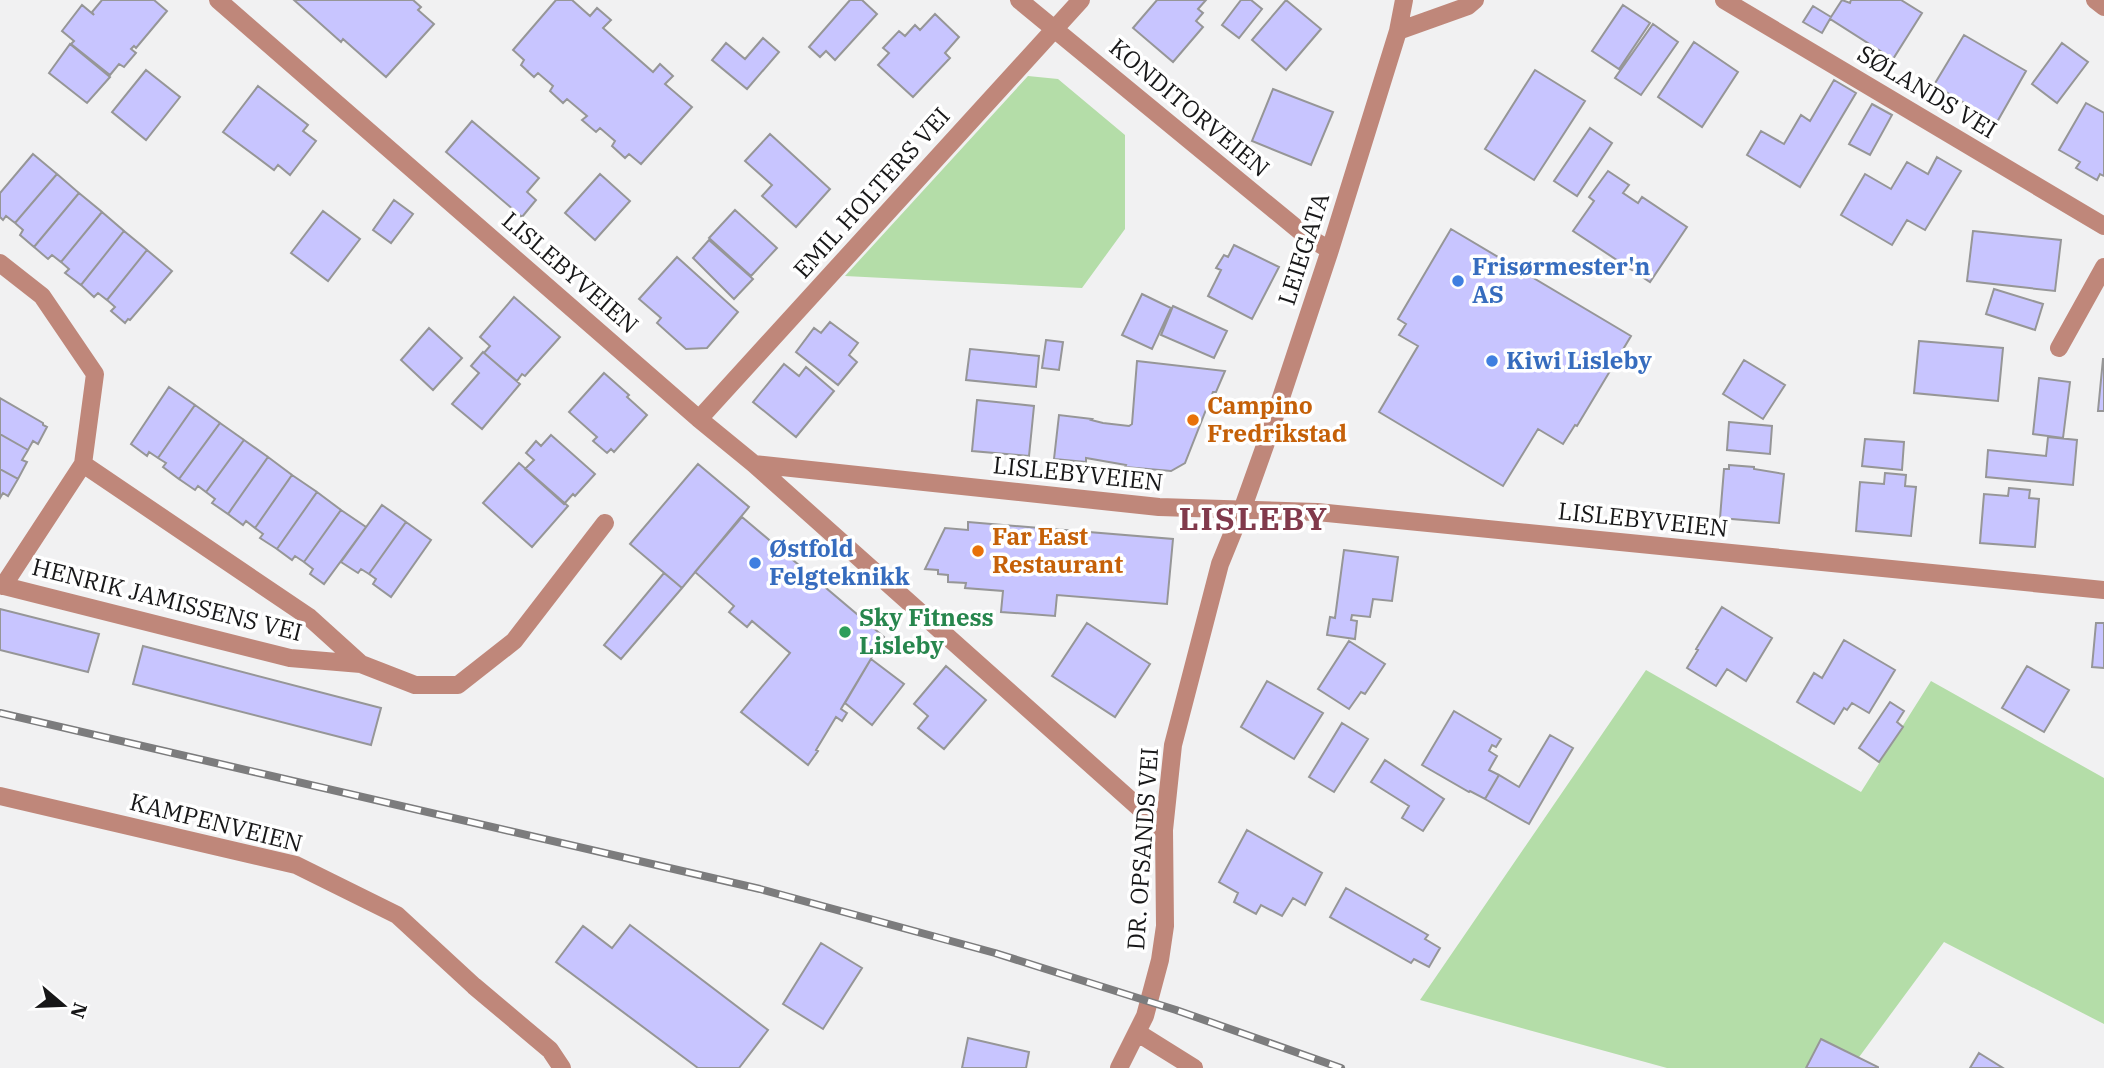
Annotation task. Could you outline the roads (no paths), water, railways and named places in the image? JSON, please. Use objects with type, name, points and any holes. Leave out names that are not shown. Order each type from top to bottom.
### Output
[{"type":"street","name":"LISLEBYVEIEN","points":[[218,0],[754,464],[1159,508],[1317,512],[2104,590]]},
{"type":"street","name":"KONDITORVEIEN","points":[[1019,0],[1306,236],[1330,250]]},
{"type":"street","name":"EMIL HOLTERS VEI","points":[[699,419],[1081,0]]},
{"type":"street","name":"LEIEGATA","points":[[1242,510],[1330,250],[1398,31],[1404,0]]},
{"type":"street","points":[[1398,31],[1468,6],[1475,0]]},
{"type":"street","name":"SØLANDS VEI","points":[[1724,0],[2104,226]]},
{"type":"street","points":[[2095,0],[2104,7]]},
{"type":"street","name":"HENRIK JAMISSENS VEI","points":[[0,263],[42,296],[95,374],[83,464],[2,586],[290,658],[361,664],[415,685],[457,685],[514,641],[606,523]]},
{"type":"street","points":[[2059,348],[2104,267]]},
{"type":"street","name":"HENRIK JAMISSENS VEI","points":[[83,464],[309,617],[361,664]]},
{"type":"street","points":[[754,464],[1164,830]]},
{"type":"street","name":"DR. OPSANDS VEI","points":[[1119,1068],[1138,1034],[1150,1002],[1160,960],[1165,926],[1164,830],[1173,745],[1220,564],[1242,510]]},
{"type":"street","name":"KAMPENVEIEN","points":[[0,796],[296,865],[397,915],[474,986],[550,1050],[562,1068]]},
{"type":"street","points":[[1138,1034],[1194,1068]]},
{"type":"railway","points":[[0,713],[760,889],[995,953],[1176,1010],[1341,1068]]},
{"type":"place","name":"Frisørmester'n AS","points":[[1458,281]]},
{"type":"place","name":"Kiwi Lisleby","points":[[1492,361]]},
{"type":"place","name":"Campino Fredrikstad","points":[[1193,420]]},
{"type":"place","name":"Far East Restaurant","points":[[978,551]]},
{"type":"place","name":"Østfold Felgteknikk","points":[[755,563]]},
{"type":"place","name":"Sky Fitness Lisleby","points":[[845,632]]},
{"type":"district","name":"LISLEBY","points":[[1254,519]]}]
